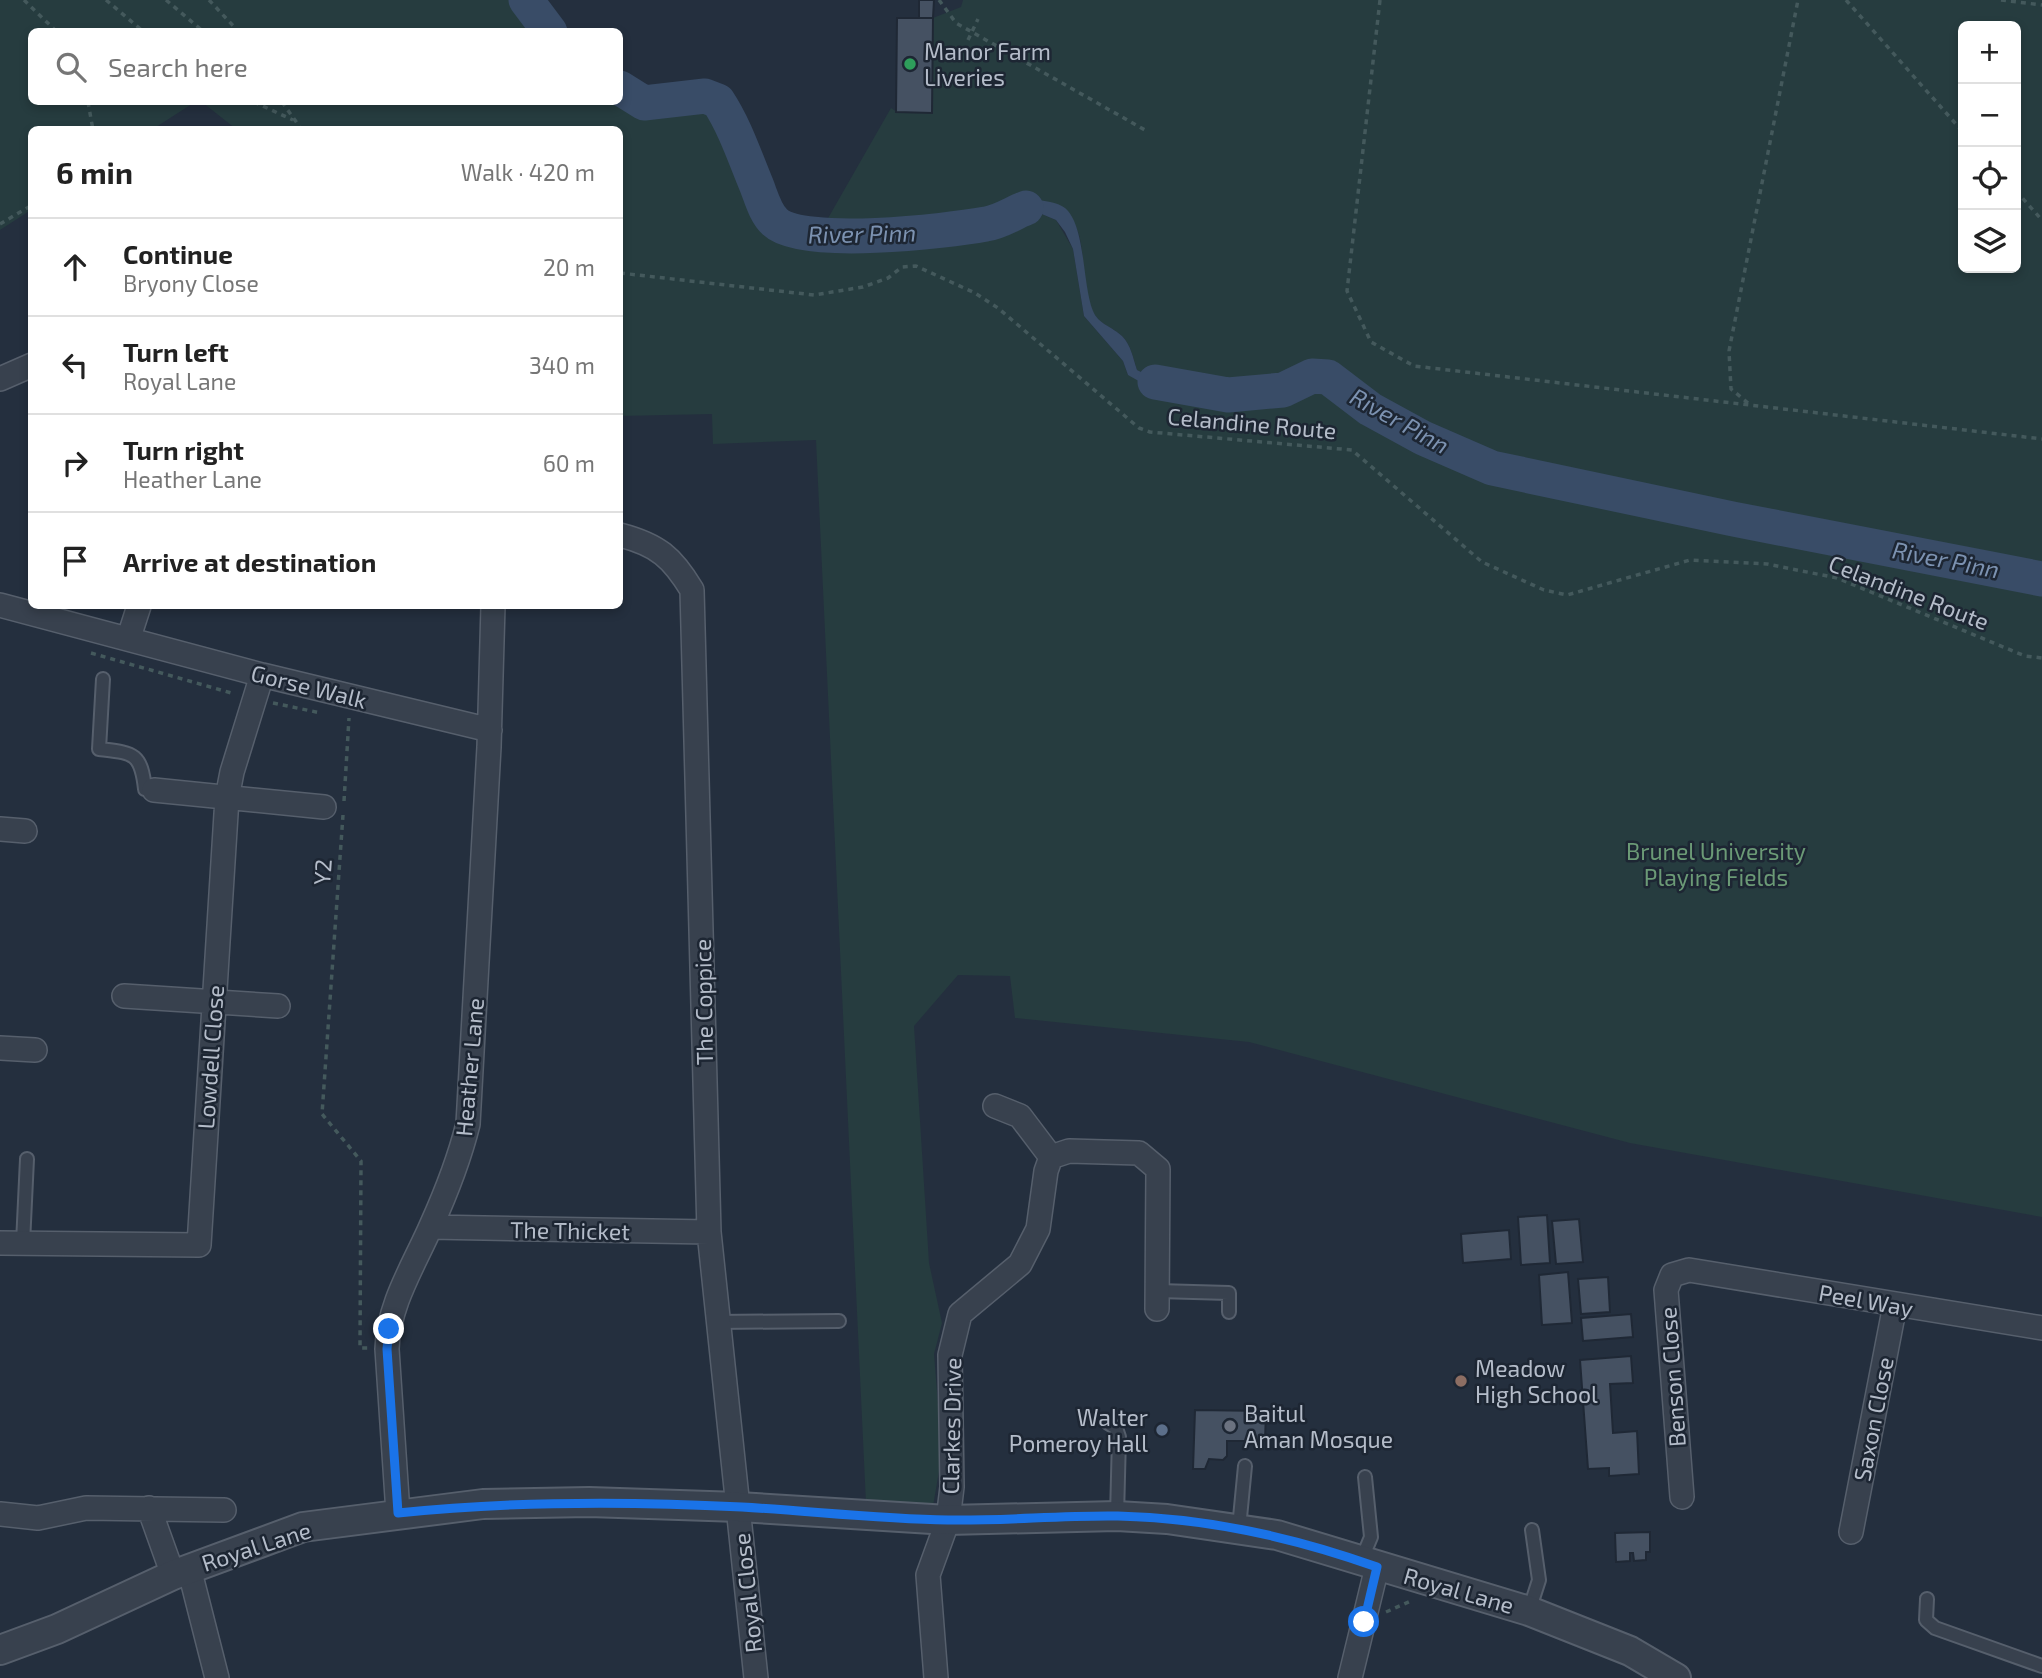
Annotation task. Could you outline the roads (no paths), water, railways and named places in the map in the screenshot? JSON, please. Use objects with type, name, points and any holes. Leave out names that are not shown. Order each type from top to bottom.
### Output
[{"type":"street","points":[[0,379],[28,367]]},
{"type":"street","name":"The Coppice","points":[[623,536],[638,540],[676,562],[692,590],[709,1232],[716,1322],[739,1507]]},
{"type":"street","name":"Gorse Walk","points":[[0,605],[129,637],[261,675],[490,730]]},
{"type":"street","points":[[129,637],[138,609]]},
{"type":"street","name":"Heather Lane","points":[[398,1513],[387,1349],[389,1329],[400,1292],[458,1164],[468,1124],[490,730],[493,609]]},
{"type":"street","name":"Lowdell Close","points":[[11,1243],[199,1245],[227,799],[232,772],[261,675]]},
{"type":"street","points":[[154,790],[324,807]]},
{"type":"street","points":[[0,829],[25,831]]},
{"type":"street","points":[[124,996],[278,1006]]},
{"type":"street","points":[[0,1048],[35,1050]]},
{"type":"street","points":[[995,1106],[1020,1116],[1051,1157],[1069,1151],[1139,1153],[1158,1169],[1157,1300]]},
{"type":"street","name":"Clarkes Drive","points":[[936,1678],[928,1575],[948,1520],[952,1487],[950,1355],[960,1314],[1020,1264],[1038,1229],[1046,1171],[1051,1157]]},
{"type":"street","name":"The Thicket","points":[[431,1227],[709,1232]]},
{"type":"street","name":"Peel Way","points":[[1689,1270],[2042,1328]]},
{"type":"street","name":"Benson Close","points":[[1682,1497],[1666,1290],[1672,1275],[1689,1270]]},
{"type":"street","name":"Saxon Close","points":[[1851,1532],[1895,1305]]},
{"type":"street","name":"Royal Lane","points":[[0,1650],[57,1629],[181,1572],[303,1527],[483,1504],[589,1502],[739,1507],[948,1520],[1117,1516],[1239,1528],[1277,1535],[1529,1611],[1630,1651],[1665,1675]]},
{"type":"street","name":"Royal Close","points":[[739,1507],[756,1678]]},
{"type":"street","points":[[0,1514],[38,1518],[86,1508],[224,1510]]},
{"type":"street","points":[[149,1508],[181,1572],[217,1678]]},
{"type":"street","points":[[1350,1678],[1364,1622],[1369,1564]]},
{"type":"lane","points":[[103,679],[99,749],[132,754],[139,759],[145,789],[154,790]]},
{"type":"lane","points":[[11,1243],[27,1159]]},
{"type":"lane","points":[[1157,1300],[1229,1293],[1229,1312]]},
{"type":"lane","points":[[716,1322],[839,1321]]},
{"type":"lane","points":[[1108,1423],[1116,1428],[1119,1437],[1117,1516]]},
{"type":"lane","points":[[1239,1528],[1245,1466]]},
{"type":"lane","points":[[1365,1477],[1371,1537],[1369,1564]]},
{"type":"lane","points":[[1529,1611],[1539,1580],[1532,1530]]},
{"type":"lane","points":[[1927,1599],[1926,1620],[1935,1628],[2042,1666]]},
{"type":"water","points":[[1034,199],[1062,206],[1072,216],[1080,241],[1093,311],[1098,319],[1125,340],[1137,370],[1152,377],[1200,390],[1160,393],[1128,375],[1123,361],[1084,316],[1073,249],[1056,220],[1032,210],[997,229],[977,224]]},
{"type":"waterway","name":"River Pinn","points":[[526,0],[547,28]]},
{"type":"waterway","name":"River Pinn","points":[[623,90],[644,103],[705,96],[718,101],[734,131],[769,214],[775,222],[790,230],[843,236],[909,233],[991,223],[1026,208]]},
{"type":"waterway","name":"River Pinn","points":[[1155,382],[1228,395],[1283,390],[1312,376],[1328,377],[1370,409],[1423,438],[1492,468],[1733,519],[2042,579]]},
{"type":"place","name":"Manor Farm Liveries","points":[[910,64]]},
{"type":"place","name":"Meadow High School","points":[[1461,1381]]},
{"type":"place","name":"Baitul Aman Mosque","points":[[1230,1426]]},
{"type":"place","name":"Walter Pomeroy Hall","points":[[1162,1430]]},
{"type":"park label","name":"Brunel University Playing Fields","points":[[1716,864]]}]
